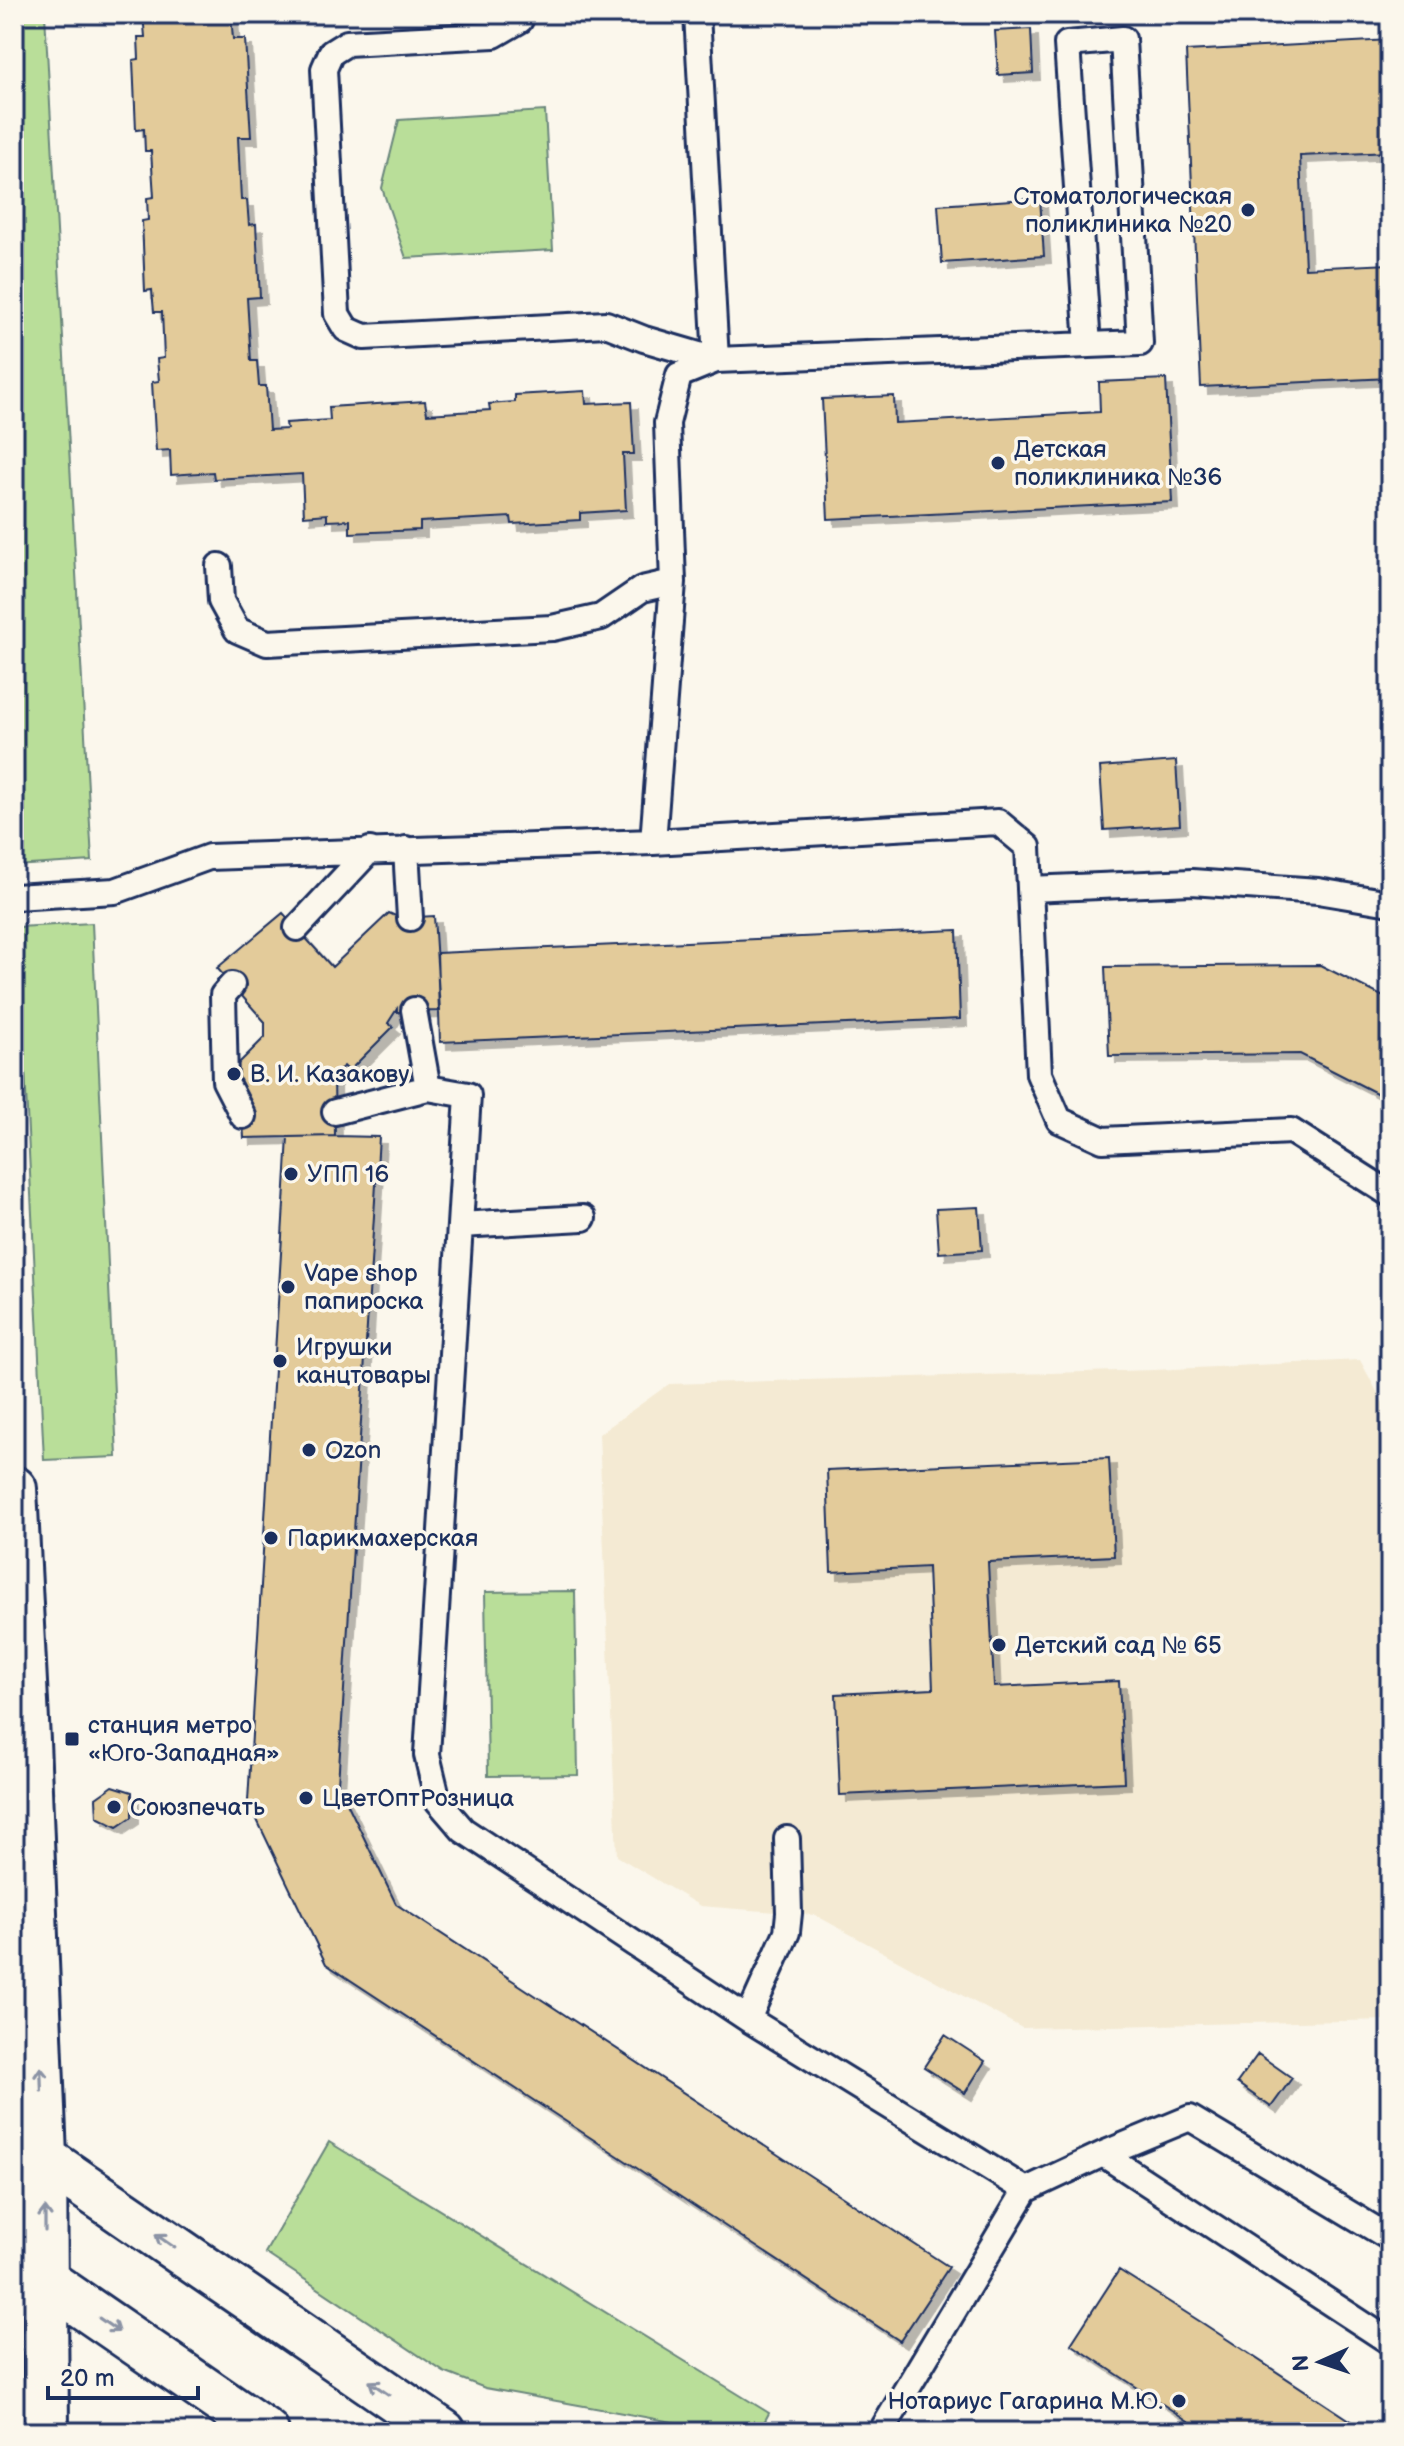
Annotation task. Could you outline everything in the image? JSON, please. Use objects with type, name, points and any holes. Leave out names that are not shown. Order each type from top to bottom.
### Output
[{"type":"main road","points":[[14,1489],[27,1741],[29,2270],[46,2432]]},
{"type":"main road","points":[[29,2148],[443,2432]]},
{"type":"main road","points":[[29,2270],[266,2432]]},
{"type":"lane","points":[[522,14],[520,20],[494,35],[347,43],[331,53],[324,69],[337,314],[346,329],[364,337],[606,324],[644,339],[716,360],[1140,343],[1123,39],[1067,44],[1088,345]]},
{"type":"lane","points":[[697,14],[716,360]]},
{"type":"lane","points":[[653,842],[673,582],[667,423],[679,375],[716,360]]},
{"type":"lane","points":[[219,566],[221,601],[237,630],[267,643],[552,628],[601,617],[642,589],[673,582]]},
{"type":"lane","points":[[14,897],[115,891],[209,857],[653,842],[998,822],[1028,847],[1039,1074],[1059,1120],[1103,1140],[1291,1131],[1390,1194]]},
{"type":"lane","points":[[406,849],[410,918]]},
{"type":"lane","points":[[297,928],[370,850]]},
{"type":"lane","points":[[1030,889],[1192,882],[1318,891],[1390,903]]},
{"type":"lane","points":[[232,985],[223,995],[225,1081],[243,1116]]},
{"type":"lane","points":[[414,1010],[428,1088]]},
{"type":"lane","points":[[335,1112],[428,1088],[468,1095],[427,1755],[438,1801],[463,1830],[748,2019],[1026,2190]]},
{"type":"lane","points":[[460,1225],[583,1218]]},
{"type":"lane","points":[[748,2019],[787,1932],[787,1839]]},
{"type":"lane","points":[[881,2432],[1026,2190],[1190,2118],[1390,2238]]},
{"type":"lane","points":[[1103,2154],[1386,2331]]},
{"type":"shaded area","name":"Детский сад № 65","points":[[1360,1360],[1390,1416],[1390,2020],[1022,2028],[815,1915],[700,1906],[617,1856],[599,1434],[669,1384],[1154,1370]]},
{"type":"green space","points":[[14,14],[45,14],[92,861],[14,866]]},
{"type":"green space","points":[[545,111],[553,250],[406,258],[382,188],[399,120]]},
{"type":"green space","points":[[92,923],[117,1457],[44,1460],[18,927]]},
{"type":"green space","points":[[575,1591],[578,1775],[488,1776],[485,1592]]},
{"type":"green space","points":[[329,2142],[769,2413],[759,2432],[727,2432],[485,2388],[444,2372],[265,2253]]},
{"type":"building","points":[[143,14],[231,14],[233,39],[245,39],[251,137],[238,137],[241,200],[247,200],[249,225],[256,224],[260,297],[247,298],[251,361],[257,361],[259,386],[266,386],[269,430],[287,429],[286,423],[330,420],[329,407],[425,401],[427,414],[490,410],[489,404],[515,402],[515,395],[585,391],[586,404],[631,402],[634,454],[623,454],[626,510],[580,513],[580,520],[512,524],[511,517],[420,522],[420,530],[350,533],[350,520],[327,521],[327,514],[304,516],[302,474],[214,479],[213,472],[171,475],[170,450],[156,451],[152,382],[159,381],[157,359],[164,358],[162,312],[154,312],[152,290],[145,291],[142,221],[148,220],[147,198],[154,197],[151,151],[145,151],[144,129],[136,130],[133,60],[139,59],[138,37],[145,37]]},
{"type":"building","points":[[1031,29],[1033,73],[998,75],[995,31]]},
{"type":"building","name":"Стоматологическая поликлиника №20","points":[[1390,40],[1390,152],[1300,156],[1305,268],[1390,264],[1390,378],[1201,387],[1186,51]]},
{"type":"building","points":[[1040,198],[1044,256],[942,263],[938,205]]},
{"type":"building","name":"Детская поликлиника №36","points":[[1166,379],[1172,502],[828,519],[822,399],[894,396],[895,423],[1100,412],[1099,382]]},
{"type":"building","points":[[1176,761],[1180,825],[1104,830],[1100,767]]},
{"type":"building","points":[[283,913],[332,967],[389,913],[400,918],[434,916],[440,1011],[397,1012],[397,1009],[388,1023],[393,1027],[349,1071],[344,1066],[331,1076],[334,1076],[335,1136],[244,1138],[241,1089],[234,1081],[234,1068],[265,1037],[265,1022],[217,968]]},
{"type":"building","points":[[957,930],[960,1019],[440,1042],[437,953]]},
{"type":"building","points":[[1320,965],[1390,1000],[1390,1100],[1300,1054],[1109,1056],[1105,967]]},
{"type":"building","points":[[288,1137],[379,1137],[338,1784],[396,1904],[949,2267],[900,2341],[326,1964],[248,1801]]},
{"type":"building","points":[[979,1207],[982,1250],[939,1253],[936,1209]]},
{"type":"building","points":[[1109,1458],[1114,1556],[988,1562],[994,1687],[1119,1681],[1124,1782],[840,1795],[836,1694],[933,1689],[928,1567],[831,1572],[827,1470]]},
{"type":"building","name":"Союзпечать","points":[[113,1786],[132,1792],[132,1817],[117,1827],[97,1817],[96,1798]]},
{"type":"building","points":[[945,2035],[985,2061],[965,2093],[924,2067]]},
{"type":"building","points":[[1258,2054],[1292,2078],[1271,2107],[1237,2083]]},
{"type":"building","points":[[1119,2270],[1368,2432],[1205,2432],[1071,2344]]},
{"type":"place","name":"Стоматологическая поликлиника №20","points":[[1248,210]]},
{"type":"place","name":"Детская поликлиника №36","points":[[998,463]]},
{"type":"place","name":"В. И. Казакову","points":[[234,1074]]},
{"type":"place","name":"УПП 16","points":[[291,1174]]},
{"type":"place","name":"Vape shop папироска","points":[[288,1287]]},
{"type":"place","name":"Игрушки канцтовары","points":[[280,1361]]},
{"type":"place","name":"Ozon","points":[[309,1450]]},
{"type":"place","name":"Парикмахерская","points":[[271,1538]]},
{"type":"place","name":"Детский сад № 65","points":[[999,1645]]},
{"type":"place","name":"станция метро «Юго-Западная»","points":[[72,1739]]},
{"type":"place","name":"ЦветОптРозница","points":[[306,1798]]},
{"type":"place","name":"Союзпечать","points":[[114,1807]]},
{"type":"place","name":"Нотариус Гагарина М.Ю.","points":[[1179,2401]]}]
